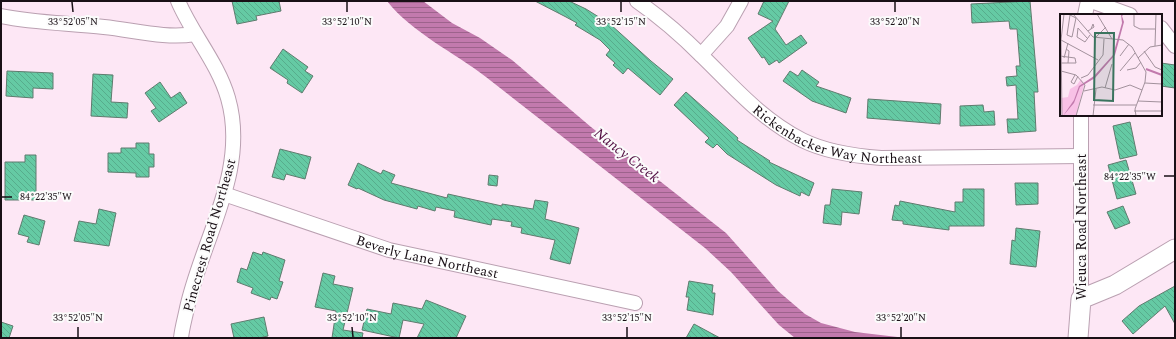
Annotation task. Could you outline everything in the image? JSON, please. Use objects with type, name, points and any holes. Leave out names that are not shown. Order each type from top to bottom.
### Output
[{"type":"street","name":"Pinecrest Road Northeast","points":[[178,1],[195,34],[222,80],[232,113],[234,135],[233,155],[224,194],[192,288],[181,338]]},
{"type":"street","name":"Rickenbacker Way Northeast","points":[[637,1],[701,55],[750,104],[770,121],[803,140],[834,152],[858,157],[881,158],[1082,156]]},
{"type":"street","points":[[701,55],[727,26],[741,1]]},
{"type":"street","points":[[1085,14],[1090,1],[1127,14]]},
{"type":"street","points":[[1,16],[26,21],[104,26],[173,36],[195,34]]},
{"type":"street","points":[[1162,29],[1175,46]]},
{"type":"street","name":"Wieuca Road Northeast","points":[[1078,338],[1081,299],[1081,116]]},
{"type":"street","name":"Beverly Lane Northeast","points":[[224,194],[389,250],[635,303]]},
{"type":"street","points":[[1081,299],[1116,286],[1175,249]]},
{"type":"shaded area","points":[[387,1],[423,1],[452,23],[480,38],[512,60],[591,127],[726,233],[778,291],[805,314],[821,323],[855,332],[906,338],[795,338],[779,325],[731,272],[705,248],[486,77],[408,23]]},
{"type":"building","points":[[232,1],[279,1],[281,11],[256,16],[257,20],[237,24]]},
{"type":"building","points":[[535,1],[569,1],[586,9],[610,24],[673,79],[660,95],[628,68],[623,74],[613,65],[615,63],[606,55],[610,50],[600,40],[575,25],[577,23]]},
{"type":"building","points":[[764,1],[789,1],[775,29],[786,45],[801,35],[807,43],[779,63],[777,60],[769,65],[764,57],[762,58],[748,38],[773,21],[758,14]]},
{"type":"building","points":[[1030,1],[1038,92],[1034,92],[1036,131],[1008,133],[1007,119],[1018,119],[1016,85],[1007,86],[1006,77],[1017,76],[1016,66],[1020,66],[1017,29],[1010,29],[1009,21],[972,23],[971,4]]},
{"type":"building","points":[[283,49],[308,67],[305,71],[313,76],[302,93],[287,83],[288,80],[270,68]]},
{"type":"building","points":[[1162,63],[1175,65],[1175,88],[1162,86]]},
{"type":"building","points":[[802,70],[819,82],[816,86],[851,98],[846,113],[812,101],[783,81],[790,71],[798,76]]},
{"type":"building","points":[[7,71],[53,73],[53,89],[33,88],[33,98],[6,96]]},
{"type":"building","points":[[93,74],[113,75],[111,102],[128,103],[127,118],[91,116]]},
{"type":"building","points":[[160,82],[171,98],[180,92],[187,103],[159,122],[151,111],[156,108],[145,93]]},
{"type":"building","points":[[686,92],[738,138],[737,140],[770,161],[769,162],[814,183],[809,196],[801,192],[800,196],[776,185],[727,154],[717,144],[713,148],[705,142],[709,138],[674,105]]},
{"type":"building","points":[[868,99],[941,104],[940,124],[867,118]]},
{"type":"building","points":[[983,105],[984,112],[994,111],[995,125],[960,126],[960,106]]},
{"type":"building","points":[[1130,122],[1137,155],[1120,159],[1113,126]]},
{"type":"building","points":[[136,143],[149,143],[149,154],[154,154],[154,167],[149,167],[149,177],[136,177],[136,173],[108,172],[108,153],[121,153],[121,148],[136,148]]},
{"type":"building","points":[[280,149],[311,157],[305,179],[286,174],[284,180],[272,177]]},
{"type":"building","points":[[25,155],[36,155],[36,200],[5,200],[5,162],[25,162]]},
{"type":"building","points":[[1126,160],[1136,194],[1117,199],[1108,165]]},
{"type":"building","points":[[358,163],[381,174],[383,170],[395,175],[391,183],[447,198],[448,194],[502,206],[502,204],[533,209],[535,200],[548,202],[545,219],[579,228],[570,264],[550,259],[555,240],[521,233],[522,228],[511,226],[512,222],[492,219],[491,225],[454,217],[455,211],[436,207],[435,211],[418,206],[417,209],[384,200],[348,185]]},
{"type":"building","points":[[489,175],[498,176],[497,186],[488,185]]},
{"type":"building","points":[[1015,183],[1038,183],[1038,204],[1016,205]]},
{"type":"building","points":[[832,189],[862,192],[859,214],[842,212],[841,225],[823,223],[825,205],[830,205]]},
{"type":"building","points":[[963,189],[984,189],[984,226],[949,226],[949,230],[903,224],[903,221],[892,220],[895,205],[899,206],[900,201],[955,212],[955,202],[963,202]]},
{"type":"building","points":[[1123,206],[1130,223],[1115,229],[1107,212]]},
{"type":"building","points":[[99,209],[116,213],[109,246],[74,241],[79,221],[96,224]]},
{"type":"building","points":[[24,215],[45,221],[39,245],[27,242],[29,237],[18,234]]},
{"type":"building","points":[[1016,228],[1040,231],[1036,267],[1010,264],[1012,240],[1015,241]]},
{"type":"building","points":[[253,252],[262,255],[263,252],[285,260],[279,281],[283,282],[277,299],[271,297],[270,300],[251,293],[253,288],[237,282],[241,268],[247,270]]},
{"type":"building","points":[[323,273],[335,276],[333,284],[353,288],[343,330],[363,333],[362,338],[332,338],[336,311],[315,307]]},
{"type":"building","points":[[689,281],[713,285],[712,293],[715,293],[713,315],[687,310],[689,297],[686,297]]},
{"type":"building","points":[[1175,286],[1175,324],[1165,306],[1133,334],[1122,321],[1139,306]]},
{"type":"building","points":[[426,300],[466,316],[456,338],[417,338],[424,324],[403,320],[399,338],[362,330],[367,309],[391,314],[393,303],[422,309]]},
{"type":"building","points":[[264,317],[268,336],[259,338],[234,338],[231,324]]},
{"type":"building","points":[[1,322],[13,326],[9,338],[1,338]]},
{"type":"building","points":[[694,324],[720,338],[686,338]]},
{"type":"water label","name":"Nancy Creek","points":[[627,155]]}]
